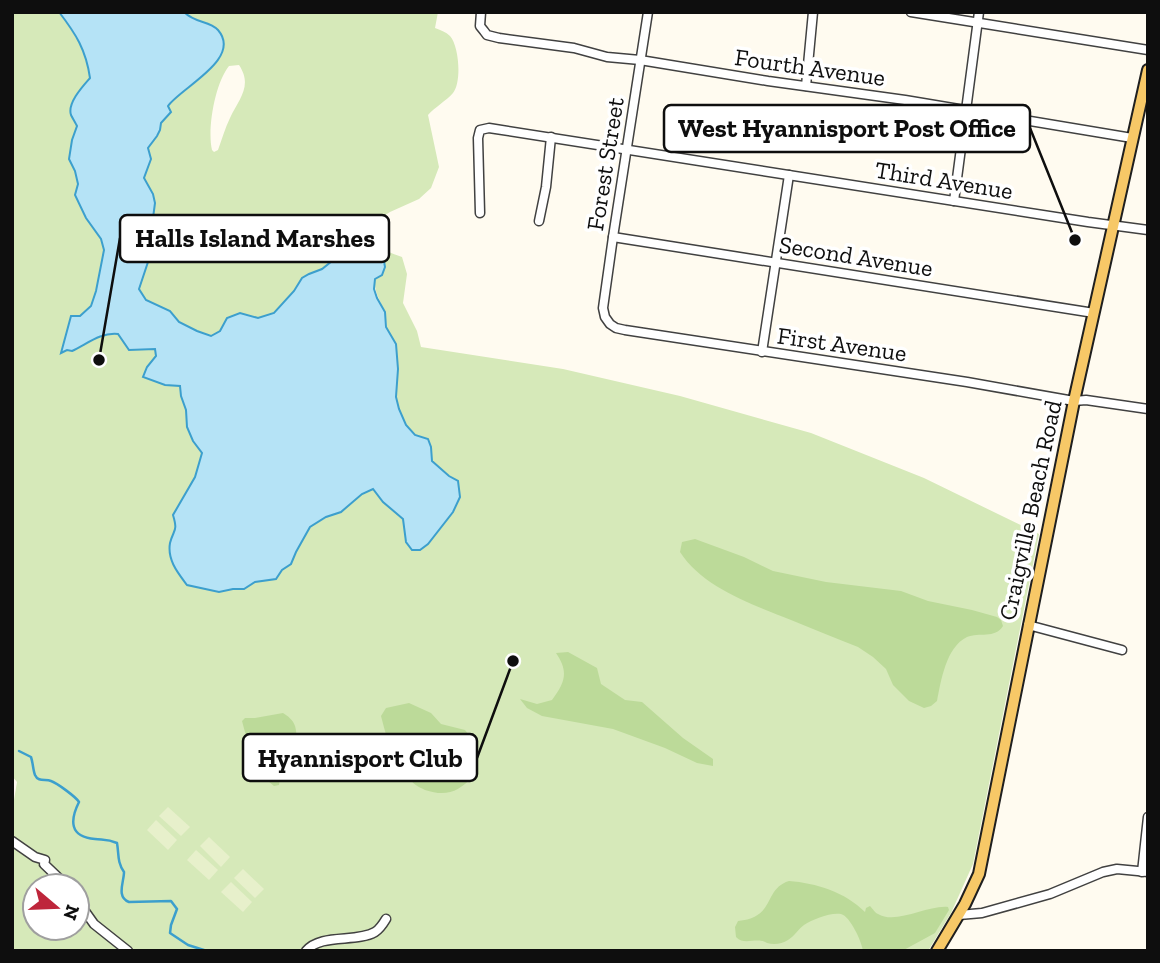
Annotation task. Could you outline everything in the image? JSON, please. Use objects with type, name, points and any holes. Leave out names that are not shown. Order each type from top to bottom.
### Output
[{"type":"main road","name":"Craigville Beach Road","points":[[937,951],[979,874],[1074,401],[1148,70]]},
{"type":"street","name":"Fourth Avenue","points":[[481,12],[480,26],[487,35],[499,38],[1132,138]]},
{"type":"street","name":"Forest Street","points":[[607,321],[604,308],[612,237],[648,12]]},
{"type":"street","points":[[806,86],[813,12]]},
{"type":"street","points":[[911,12],[1148,50]]},
{"type":"street","points":[[954,201],[979,12]]},
{"type":"street","name":"Third Avenue","points":[[480,213],[477,141],[480,130],[489,128],[1148,230]]},
{"type":"street","points":[[539,222],[551,138]]},
{"type":"street","points":[[762,352],[789,175]]},
{"type":"street","name":"Second Avenue","points":[[612,237],[1094,313]]},
{"type":"street","name":"First Avenue","points":[[607,321],[616,328],[625,330],[1074,401],[1086,400],[1148,410]]},
{"type":"street","points":[[1028,625],[1122,650]]},
{"type":"street","points":[[959,915],[982,913],[1050,894],[1103,872],[1117,869],[1145,872],[1148,817]]},
{"type":"street","points":[[12,841],[35,857],[45,860],[44,864],[52,872]]},
{"type":"street","points":[[306,951],[315,943],[370,934],[387,919]]},
{"type":"street","points":[[91,920],[128,951]]},
{"type":"green space","points":[[12,12],[59,12],[86,59],[90,78],[77,95],[72,111],[71,116],[77,126],[69,159],[78,184],[75,195],[86,218],[101,239],[104,250],[91,306],[80,316],[155,349],[156,356],[310,527],[331,515],[352,495],[373,489],[403,519],[403,524],[410,438],[398,411],[385,312],[376,292],[375,279],[341,248],[322,269],[302,278],[274,313],[258,318],[240,313],[227,318],[220,331],[211,336],[179,322],[170,311],[146,300],[139,289],[153,239],[155,203],[144,178],[148,168],[148,148],[157,136],[161,123],[171,112],[168,106],[170,103],[203,76],[221,54],[206,22],[197,22],[184,12],[438,12],[435,28],[447,33],[453,41],[458,73],[453,93],[428,115],[439,167],[431,188],[419,199],[376,221],[363,237],[402,257],[407,274],[403,303],[417,331],[421,347],[563,369],[680,396],[811,433],[924,478],[1039,534],[973,864],[951,913],[928,951],[12,951],[12,812],[17,782],[12,776]],"holes":[[[239,65],[243,73],[243,92],[218,150],[214,152],[211,141],[213,106],[220,83],[229,66]]]},
{"type":"green space","points":[[695,539],[773,571],[826,582],[901,591],[928,601],[997,617],[1003,626],[987,635],[967,637],[954,648],[946,665],[937,701],[924,708],[909,701],[893,685],[886,669],[858,647],[730,594],[702,576],[680,552],[682,542]]},
{"type":"green space","points":[[568,652],[597,668],[601,684],[625,700],[642,702],[683,738],[713,759],[713,766],[697,763],[613,729],[542,716],[527,708],[520,699],[537,704],[552,700],[564,677],[563,666],[556,653]]},
{"type":"green space","points":[[409,703],[431,713],[441,724],[465,730],[473,740],[476,748],[466,760],[473,776],[463,786],[452,792],[439,793],[425,790],[412,782],[408,765],[392,747],[381,716],[386,708]]},
{"type":"green space","points":[[283,713],[292,720],[296,730],[296,774],[290,775],[280,769],[276,770],[280,779],[279,785],[274,786],[257,772],[254,765],[254,747],[246,736],[242,721],[245,718]]},
{"type":"green space","points":[[168,807],[190,827],[181,836],[159,816]]},
{"type":"green space","points":[[156,820],[177,840],[168,850],[147,830]]},
{"type":"green space","points":[[209,837],[230,857],[221,867],[200,846]]},
{"type":"green space","points":[[196,850],[218,870],[209,880],[187,860]]},
{"type":"green space","points":[[243,869],[264,889],[255,898],[234,878]]},
{"type":"green space","points":[[789,881],[830,890],[865,912],[870,906],[885,917],[903,916],[940,907],[948,907],[949,910],[935,933],[902,951],[863,951],[852,924],[841,914],[822,916],[781,943],[745,941],[736,937],[735,927],[738,921],[758,915],[775,890]]},
{"type":"green space","points":[[231,882],[252,902],[243,912],[221,892]]},
{"type":"water","points":[[59,12],[184,12],[214,27],[224,41],[216,62],[168,106],[171,112],[161,123],[157,136],[148,148],[151,159],[144,178],[155,203],[155,228],[151,253],[139,289],[146,300],[170,311],[179,322],[211,336],[220,331],[227,318],[240,313],[258,318],[274,313],[302,278],[322,269],[341,248],[363,248],[384,261],[385,267],[382,275],[375,279],[374,289],[385,312],[386,327],[396,344],[396,397],[399,409],[406,425],[415,435],[428,439],[432,461],[458,481],[460,497],[453,512],[428,544],[420,550],[412,550],[406,542],[403,519],[383,502],[373,489],[362,494],[341,512],[310,527],[291,564],[282,570],[276,579],[255,582],[244,589],[219,592],[187,585],[180,576],[170,555],[170,543],[175,527],[173,515],[195,477],[202,453],[187,427],[180,386],[165,385],[143,377],[156,356],[155,349],[129,350],[118,334],[100,337],[72,351],[61,353],[71,316],[80,316],[91,306],[104,250],[101,239],[86,218],[75,195],[78,184],[69,159],[77,126],[70,110],[76,95],[90,78],[79,43]]},
{"type":"waterway","points":[[19,751],[31,757],[38,779],[54,782],[79,802],[73,821],[80,835],[117,843],[119,861],[124,872],[122,893],[125,900],[171,901],[177,909],[170,933],[188,945],[207,951]]},
{"type":"place","name":"West Hyannisport Post Office","points":[[1075,240]]},
{"type":"place","name":"Halls Island Marshes","points":[[99,360]]},
{"type":"place","name":"Hyannisport Club","points":[[513,661]]}]
